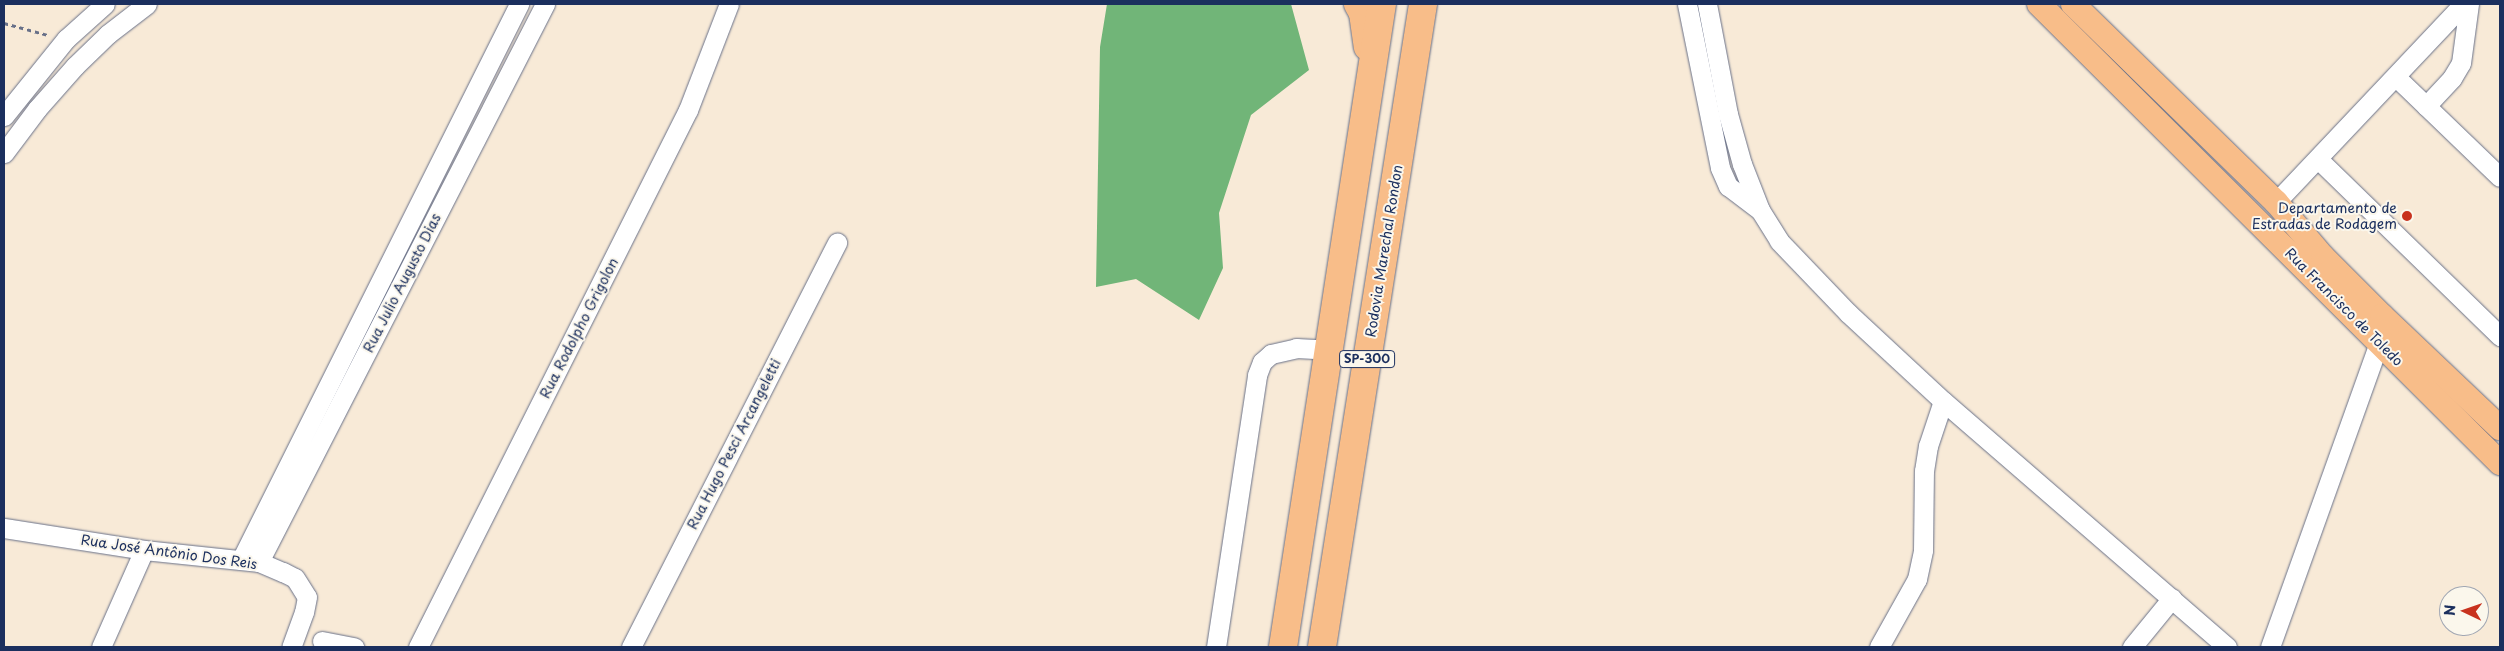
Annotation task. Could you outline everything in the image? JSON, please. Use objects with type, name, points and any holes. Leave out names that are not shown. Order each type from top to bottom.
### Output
[{"type":"highway","points":[[1358,4],[1363,13],[1372,71]]},
{"type":"highway","name":"SP-300","points":[[1283,647],[1382,4]]},
{"type":"highway","name":"Rodovia Marechal Rondon","points":[[1322,647],[1423,4]]},
{"type":"highway","points":[[1413,71],[1436,4]]},
{"type":"main road","name":"Rua Francisco de Toledo","points":[[2039,4],[2379,343],[2498,457]]},
{"type":"main road","name":"Rua Francisco de Toledo","points":[[2073,4],[2276,202],[2323,257],[2500,428]]},
{"type":"street","points":[[4,116],[66,39],[105,4]]},
{"type":"street","points":[[4,153],[37,109],[75,66],[108,34],[146,4]]},
{"type":"street","name":"Rua Julio Augusto Dias","points":[[250,561],[519,4]]},
{"type":"street","name":"Rua Julio Augusto Dias","points":[[250,561],[545,4]]},
{"type":"street","name":"Rua Rodolpho Grigolon","points":[[418,647],[688,110],[729,4]]},
{"type":"street","points":[[1687,4],[1720,168],[1728,186],[1760,210]]},
{"type":"street","points":[[1707,4],[1728,114],[1742,164],[1760,210],[1779,241],[1809,274],[1943,401],[2227,647]]},
{"type":"street","points":[[2276,202],[2463,4]]},
{"type":"street","points":[[2426,106],[2452,78],[2461,63],[2469,4]]},
{"type":"street","points":[[1694,41],[1713,37]]},
{"type":"street","points":[[2396,77],[2500,177]]},
{"type":"street","points":[[2318,159],[2500,336]]},
{"type":"street","name":"Rua Hugo Pesci Arcangeletti","points":[[631,647],[837,242]]},
{"type":"street","points":[[2270,647],[2379,343]]},
{"type":"street","points":[[1216,647],[1257,375],[1262,362],[1271,354],[1296,348],[1329,350]]},
{"type":"street","points":[[1879,647],[1917,579],[1923,550],[1924,472],[1928,446],[1943,401]]},
{"type":"street","name":"Rua José Antônio Dos Reis","points":[[4,528],[144,550],[250,561],[295,578],[304,589],[307,597],[293,643]]},
{"type":"street","points":[[100,647],[144,550]]},
{"type":"street","points":[[2132,647],[2172,598]]},
{"type":"street","points":[[322,641],[354,647]]},
{"type":"path","points":[[4,23],[66,39]]},
{"type":"green space","points":[[1107,4],[1291,4],[1309,70],[1251,115],[1219,213],[1223,268],[1199,320],[1136,279],[1096,287],[1100,47]]},
{"type":"place","name":"Departamento de Estradas de Rodagem","points":[[2407,216]]}]
